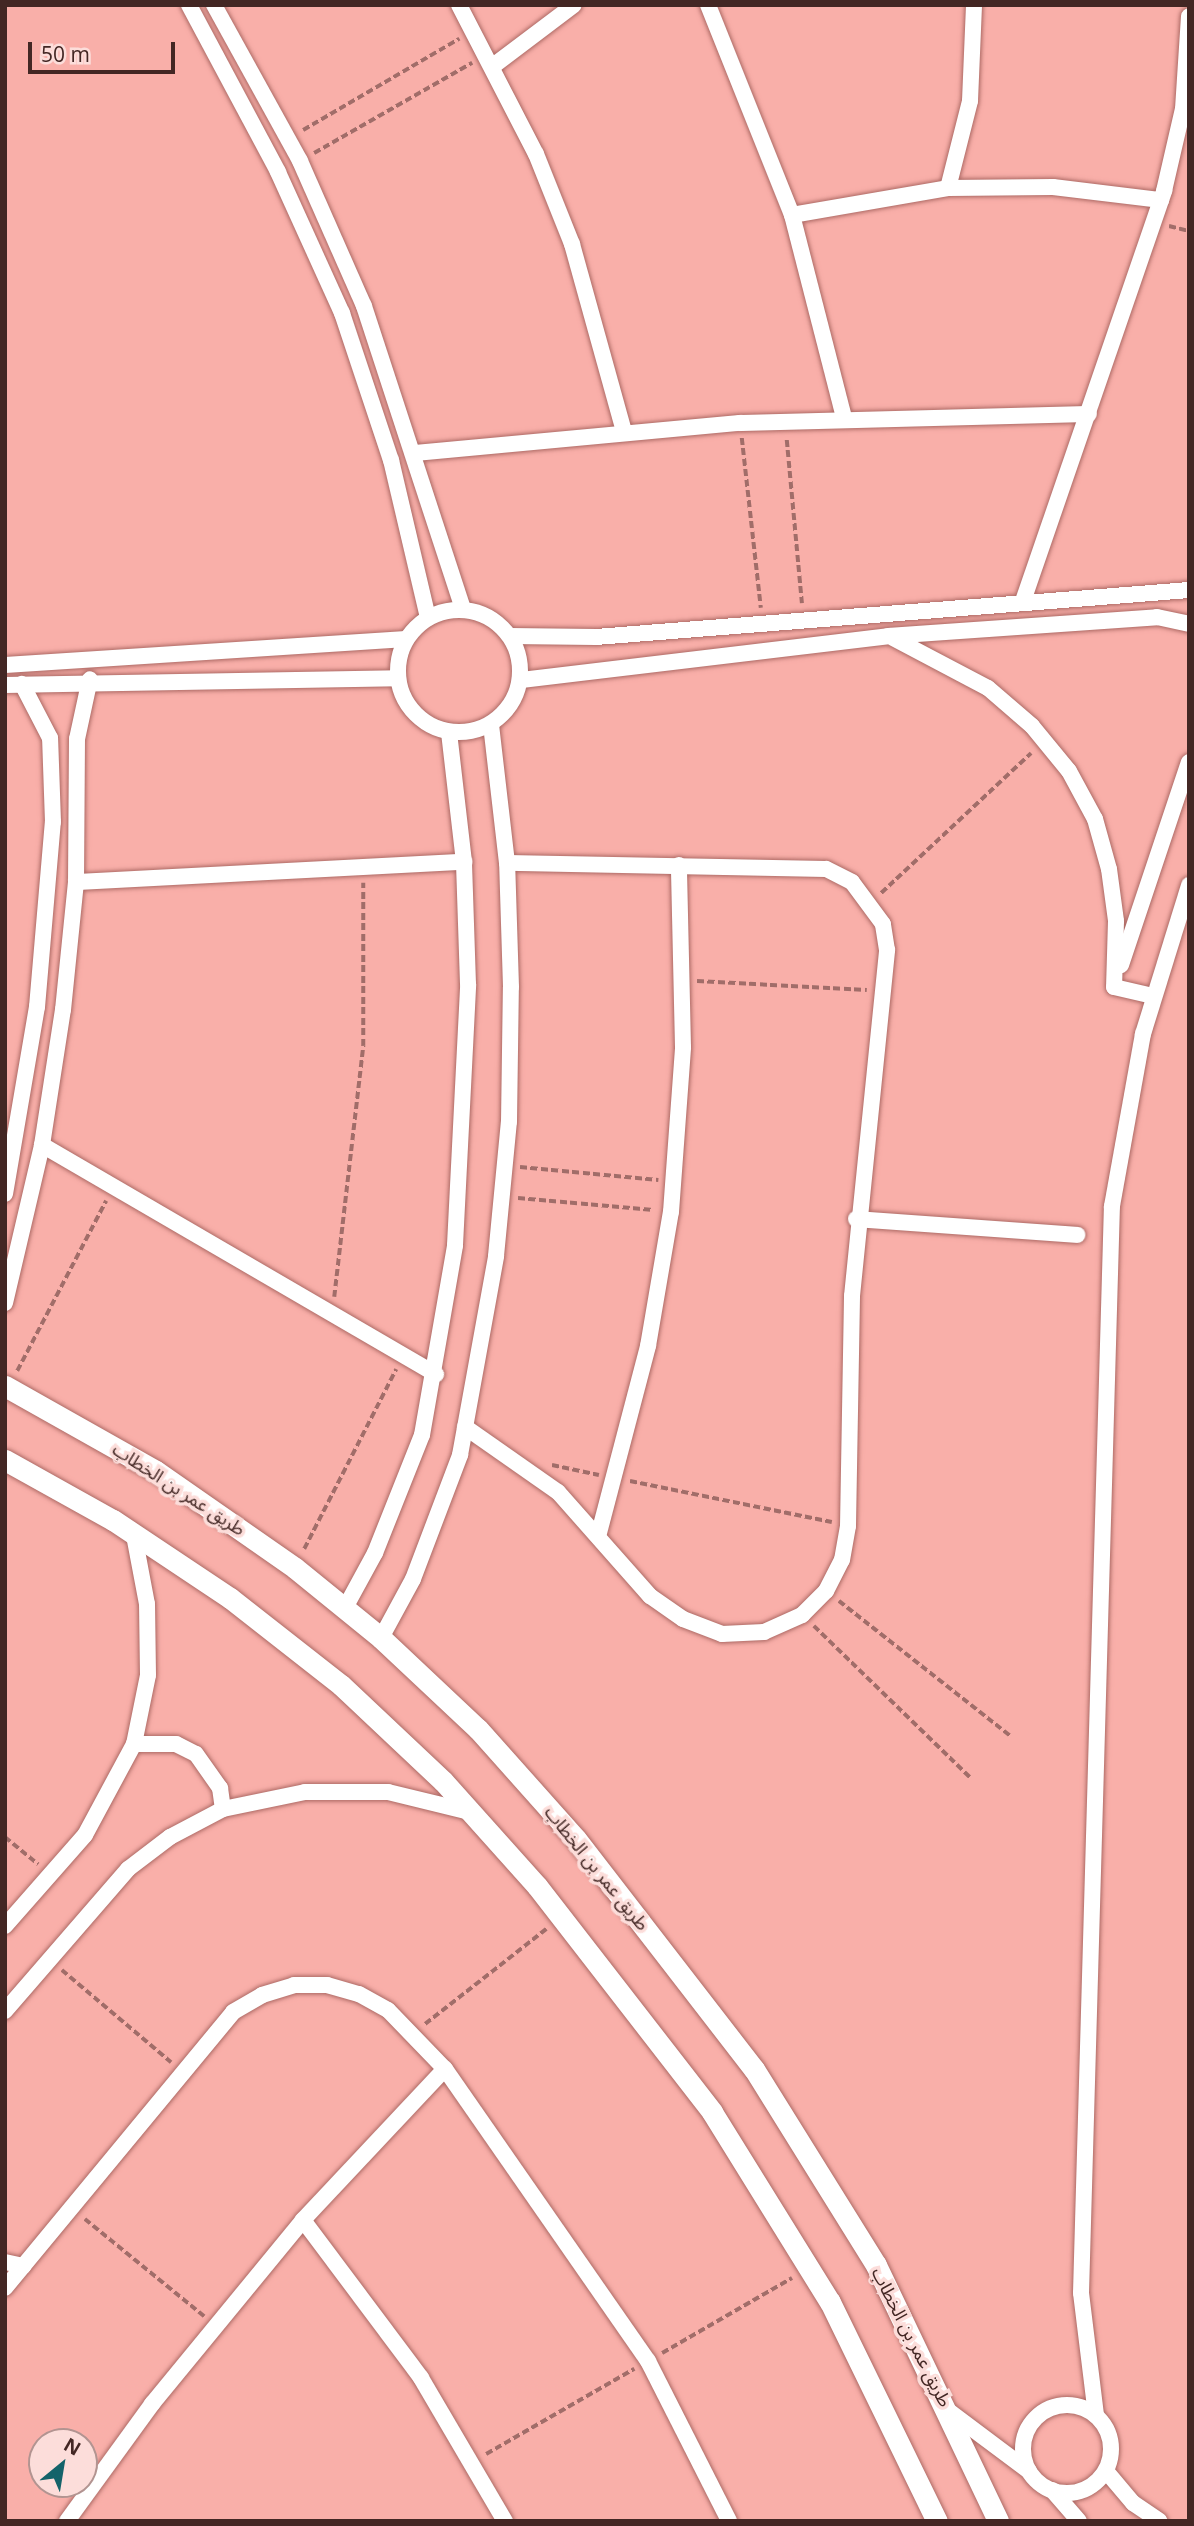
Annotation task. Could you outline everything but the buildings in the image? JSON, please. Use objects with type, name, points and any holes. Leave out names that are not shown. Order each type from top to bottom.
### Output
[{"type":"street","points":[[189,5],[278,172],[342,313],[391,460],[428,618]]},
{"type":"street","points":[[214,5],[300,160],[364,306],[415,453],[463,610]]},
{"type":"street","points":[[459,5],[490,61],[572,244],[624,432]]},
{"type":"street","points":[[490,61],[574,5]]},
{"type":"street","points":[[708,5],[792,215],[844,417]]},
{"type":"street","points":[[948,188],[970,101],[974,5]]},
{"type":"street","points":[[1023,601],[1161,200],[1183,109],[1189,16]]},
{"type":"street","points":[[792,215],[948,188],[1053,187],[1161,200]]},
{"type":"street","points":[[415,453],[624,432],[785,420],[1089,414]]},
{"type":"street","points":[[510,636],[586,637],[763,620],[1189,590]]},
{"type":"street","points":[[463,610],[489,618],[510,636],[521,680],[511,705],[491,724],[449,732],[414,713],[398,678],[406,639],[428,618],[463,610]]},
{"type":"street","points":[[521,680],[888,636],[1157,617],[1189,624]]},
{"type":"street","points":[[888,636],[965,673],[1045,740],[1084,795],[1103,844],[1116,921],[1114,987]]},
{"type":"street","points":[[5,665],[406,639]]},
{"type":"street","points":[[13,685],[90,680],[398,678]]},
{"type":"street","points":[[5,1303],[42,1145],[76,882],[77,740],[90,680]]},
{"type":"street","points":[[5,1194],[37,1007],[53,822],[50,738],[13,685]]},
{"type":"street","points":[[381,1638],[440,1518],[465,1427],[502,1196],[511,987],[507,863],[491,724]]},
{"type":"street","points":[[345,1608],[401,1496],[436,1374],[456,1245],[466,1115],[464,862],[449,732]]},
{"type":"street","points":[[1114,987],[1189,762]]},
{"type":"street","points":[[76,882],[464,862]]},
{"type":"street","points":[[465,1427],[513,1457],[598,1533],[650,1596],[683,1619],[722,1634],[764,1632],[802,1615],[826,1591],[842,1560],[848,1526],[856,1219],[887,950],[872,902],[852,882],[826,869],[679,864],[507,863]]},
{"type":"street","points":[[598,1533],[616,1478],[648,1346],[671,1212],[684,980],[679,864]]},
{"type":"street","points":[[1071,2517],[1077,2492],[1105,2471],[1111,2441],[1096,2415],[1082,2293],[1112,1206],[1130,1091],[1153,996],[1189,885]]},
{"type":"street","points":[[1114,987],[1153,996]]},
{"type":"street","points":[[42,1145],[436,1374]]},
{"type":"street","points":[[856,1219],[1077,1234]]},
{"type":"street","name":"طريق عمر بن الخطاب","points":[[7,1387],[156,1471],[295,1568],[381,1638],[478,1729],[576,1839],[754,2069],[876,2265],[948,2410],[998,2521]]},
{"type":"street","points":[[5,1460],[134,1535],[230,1598],[341,1685],[470,1812],[561,1917],[719,2123],[830,2302],[937,2521]]},
{"type":"street","points":[[5,1926],[85,1835],[134,1744],[148,1651],[147,1604],[134,1535]]},
{"type":"street","points":[[134,1744],[177,1744],[196,1754],[220,1788],[223,1810]]},
{"type":"street","points":[[5,2011],[128,1869],[170,1837],[223,1810],[305,1791],[388,1792],[470,1812]]},
{"type":"street","points":[[5,2288],[233,2012],[262,1995],[294,1985],[327,1985],[359,1994],[413,2033],[445,2069],[648,2361],[729,2521]]},
{"type":"street","points":[[66,2521],[216,2326],[303,2220],[445,2069]]},
{"type":"street","points":[[303,2220],[421,2378],[505,2521]]},
{"type":"street","points":[[5,2262],[24,2266]]},
{"type":"street","points":[[1029,2471],[1023,2441],[1038,2415],[1067,2405],[1096,2415]]},
{"type":"street","points":[[948,2410],[1052,2490],[1071,2517]]},
{"type":"street","points":[[1105,2471],[1133,2503],[1160,2521]]},
{"type":"street","points":[[1052,2490],[1077,2492]]},
{"type":"path","points":[[288,138],[473,31]]},
{"type":"path","points":[[300,160],[490,61]]},
{"type":"path","points":[[785,420],[804,618]]},
{"type":"path","points":[[740,423],[763,620]]},
{"type":"path","points":[[872,902],[1045,740]]},
{"type":"path","points":[[331,1313],[361,1072],[363,867]]},
{"type":"path","points":[[684,980],[883,990]]},
{"type":"path","points":[[505,1165],[674,1181]]},
{"type":"path","points":[[7,1387],[113,1187]]},
{"type":"path","points":[[502,1196],[671,1212]]},
{"type":"path","points":[[295,1568],[404,1355]]},
{"type":"path","points":[[513,1457],[848,1526]]},
{"type":"path","points":[[826,1591],[1012,1737]]},
{"type":"path","points":[[802,1615],[970,1777]]},
{"type":"path","points":[[5,1837],[51,1874]]},
{"type":"path","points":[[413,2033],[561,1917]]},
{"type":"path","points":[[49,1960],[184,2072]]},
{"type":"path","points":[[72,2208],[216,2326]]}]
